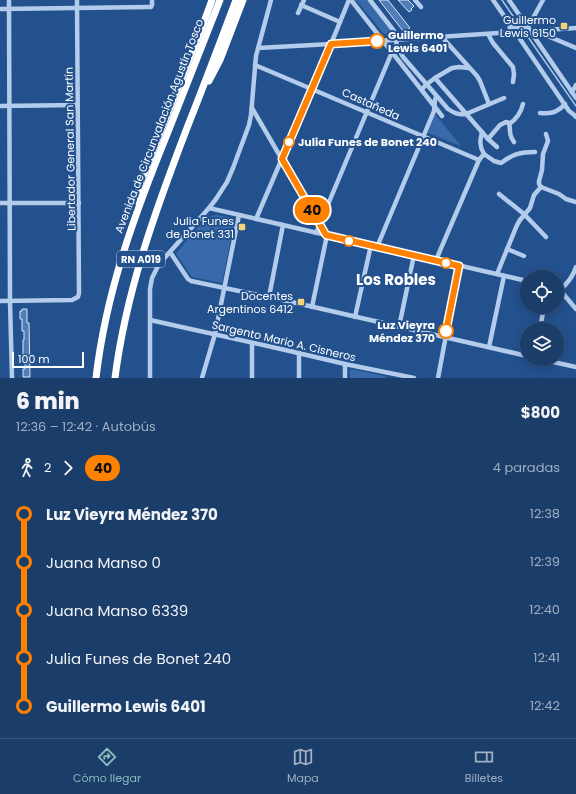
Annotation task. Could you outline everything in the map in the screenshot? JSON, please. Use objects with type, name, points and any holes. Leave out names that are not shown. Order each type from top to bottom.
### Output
[{"type":"highway","points":[[129,233],[141,181],[212,0]]},
{"type":"highway","name":"Avenida de Circunvalación Agustín Tosco","points":[[96,378],[108,307],[129,233],[147,183],[220,0]]},
{"type":"highway","name":"RN A019","points":[[115,378],[125,321],[141,258],[163,193],[236,0]]},
{"type":"highway","points":[[197,104],[220,60],[243,0]]},
{"type":"street","points":[[9,0],[10,301],[12,378]]},
{"type":"street","name":"Libertador General San Martín","points":[[10,301],[72,300],[76,299],[80,293],[78,0]]},
{"type":"street","points":[[0,9],[151,7],[152,0]]},
{"type":"street","points":[[150,378],[150,289],[152,278],[156,268],[209,208],[230,175],[248,125],[252,108],[255,65],[271,0]]},
{"type":"street","points":[[298,13],[304,0]]},
{"type":"street","points":[[256,219],[350,0],[442,116]]},
{"type":"street","points":[[370,0],[394,31],[397,46],[403,57],[448,110],[460,115],[466,114],[504,98]]},
{"type":"street","points":[[415,0],[421,7]]},
{"type":"street","points":[[493,0],[509,24],[509,33]]},
{"type":"street","points":[[509,0],[576,98]]},
{"type":"street","points":[[529,29],[543,0]]},
{"type":"street","points":[[301,5],[340,22]]},
{"type":"street","points":[[510,27],[529,29],[576,28]]},
{"type":"street","points":[[258,48],[509,33],[529,29],[576,48]]},
{"type":"street","points":[[517,32],[520,39],[569,111],[576,117]]},
{"type":"street","points":[[488,34],[493,43],[513,67],[513,82]]},
{"type":"street","points":[[442,37],[480,81],[489,104]]},
{"type":"street","points":[[316,233],[392,52]]},
{"type":"street","name":"Castañeda","points":[[255,65],[479,160]]},
{"type":"street","points":[[422,89],[435,78],[452,68],[469,68]]},
{"type":"street","points":[[435,78],[488,139],[497,147]]},
{"type":"street","points":[[572,92],[576,85]]},
{"type":"street","points":[[377,247],[434,111],[436,97]]},
{"type":"street","points":[[488,139],[500,125],[506,122],[509,124],[518,116],[523,104]]},
{"type":"street","points":[[540,113],[553,113],[565,104]]},
{"type":"street","points":[[0,106],[78,105]]},
{"type":"street","points":[[252,108],[326,235],[312,307]]},
{"type":"street","points":[[509,124],[510,135],[514,142]]},
{"type":"street","points":[[482,132],[480,146],[484,154],[494,161],[501,163],[516,154],[535,152]]},
{"type":"street","points":[[546,134],[548,141],[543,154],[542,170],[538,180],[541,187],[576,202]]},
{"type":"street","points":[[436,260],[479,160],[484,154]]},
{"type":"street","points":[[497,274],[517,225],[530,208],[534,195],[541,187]]},
{"type":"street","points":[[499,194],[524,214],[546,237]]},
{"type":"street","points":[[0,203],[79,203]]},
{"type":"street","points":[[209,208],[520,279]]},
{"type":"street","points":[[202,378],[215,334],[239,216]]},
{"type":"street","points":[[269,297],[283,225]]},
{"type":"street","points":[[356,317],[371,245]]},
{"type":"street","points":[[507,249],[524,256]]},
{"type":"street","points":[[170,252],[188,279],[191,281],[269,297],[520,354]]},
{"type":"street","points":[[399,327],[414,256]]},
{"type":"street","points":[[438,378],[459,266]]},
{"type":"street","points":[[564,286],[569,282],[576,267]]},
{"type":"street","points":[[489,347],[504,276]]},
{"type":"street","points":[[564,295],[576,309]]},
{"type":"street","points":[[0,302],[10,301]]},
{"type":"street","name":"Sargento Mario A. Cisneros","points":[[150,320],[299,353],[388,376],[414,378]]},
{"type":"street","points":[[252,343],[252,378]]},
{"type":"street","points":[[299,353],[299,378]]},
{"type":"street","points":[[345,364],[345,378]]},
{"type":"street","points":[[564,364],[576,367]]},
{"type":"shaded area","points":[[354,0],[369,0],[393,33],[389,35],[384,34],[357,1],[355,2]]},
{"type":"shaded area","points":[[435,114],[461,146],[428,133]]},
{"type":"shaded area","points":[[216,215],[235,218],[222,283],[192,277],[176,254],[204,220]]},
{"type":"shaded area","points":[[350,369],[385,376],[385,378],[350,378]]},
{"type":"building","points":[[379,0],[388,0],[410,28],[403,31]]},
{"type":"building","points":[[398,0],[408,0],[414,6],[411,9],[412,10],[409,12]]},
{"type":"building","points":[[22,309],[27,309],[27,323],[29,323],[30,377],[23,377],[25,360],[23,360],[24,331],[22,331],[22,319],[20,319],[20,311],[22,311]]},
{"type":"waterway","points":[[502,0],[515,19]]},
{"type":"waterway","points":[[528,37],[576,106]]},
{"type":"bus line","name":"40","points":[[377,41],[331,44],[282,159],[326,235],[459,266],[446,331]]},
{"type":"place","name":"Guillermo Lewis 6150","points":[[564,26]]},
{"type":"place","name":"Guillermo Lewis 6401","points":[[377,41]]},
{"type":"place","name":"Julia Funes de Bonet 240","points":[[289,142]]},
{"type":"place","name":"Julia Funes de Bonet 331","points":[[242,227]]},
{"type":"place","name":"Docentes Argentinos 6412","points":[[301,302]]},
{"type":"place","name":"Luz Vieyra Méndez 370","points":[[446,331]]},
{"type":"district","name":"Los Robles","points":[[396,280]]}]
